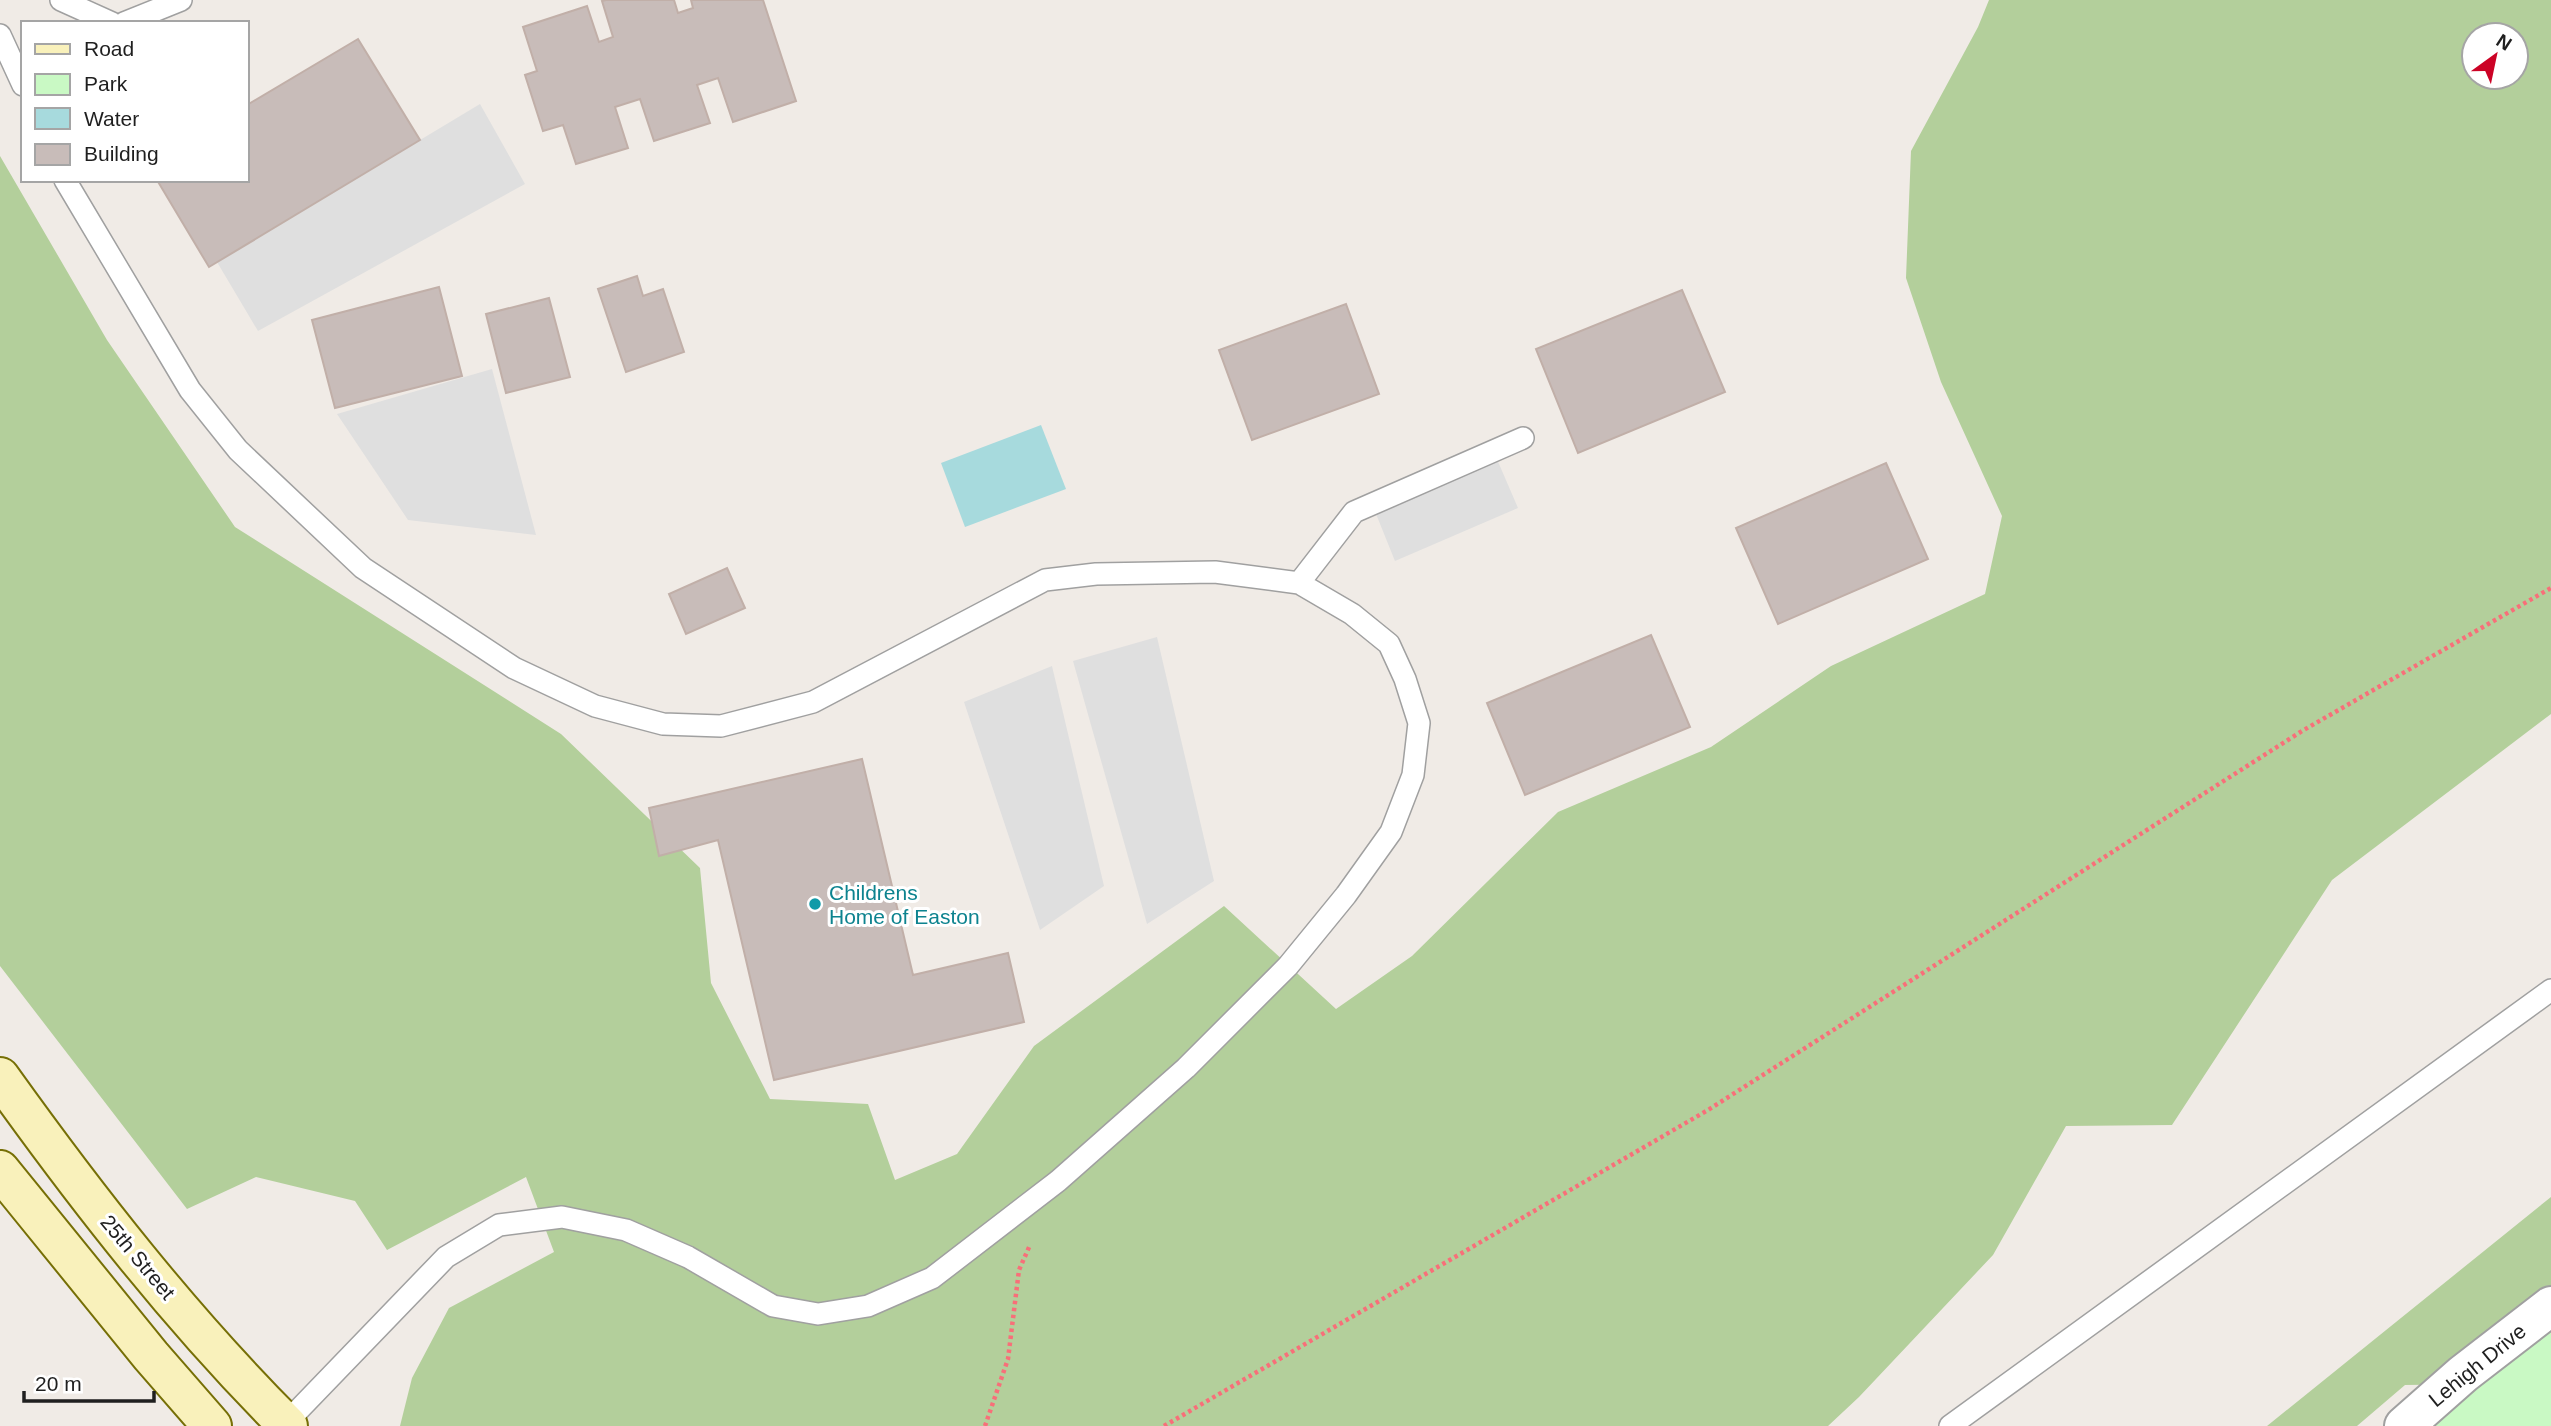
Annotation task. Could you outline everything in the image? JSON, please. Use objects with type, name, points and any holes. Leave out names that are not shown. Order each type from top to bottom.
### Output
[{"type":"main road","name":"25th Street","points":[[0,1077],[81,1189],[182,1310],[285,1425]]},
{"type":"main road","points":[[0,1170],[143,1346],[212,1426]]},
{"type":"street","name":"Lehigh Drive","points":[[2404,1426],[2463,1374],[2551,1306]]},
{"type":"lane","points":[[61,0],[108,21]]},
{"type":"lane","points":[[129,21],[181,0]]},
{"type":"lane","points":[[0,35],[21,81]]},
{"type":"lane","points":[[66,182],[190,390],[238,450],[363,568],[514,668],[595,706],[663,724],[721,726],[813,702],[1045,580],[1096,574],[1215,572],[1298,583],[1352,614],[1389,644],[1405,679],[1419,723],[1413,775],[1391,832],[1288,966],[1186,1068],[1058,1181],[932,1278],[868,1306],[818,1314],[773,1306],[688,1257],[626,1230],[562,1217],[499,1225],[446,1258],[285,1425]]},
{"type":"lane","points":[[1298,583],[1354,512],[1523,438]]},
{"type":"lane","points":[[1950,1426],[2551,990]]},
{"type":"path","points":[[1164,1426],[1708,1110],[2302,731],[2551,588]]},
{"type":"path","points":[[985,1426],[1007,1359],[1019,1270],[1058,1181]]},
{"type":"green space","points":[[1989,0],[2551,0],[2551,714],[2332,880],[2172,1125],[2066,1126],[1993,1255],[1859,1397],[1828,1426],[400,1426],[412,1378],[449,1308],[554,1252],[526,1177],[387,1250],[355,1201],[256,1177],[187,1209],[0,966],[0,156],[107,340],[235,527],[561,734],[700,868],[711,983],[770,1099],[868,1104],[895,1180],[957,1154],[1034,1046],[1224,906],[1336,1009],[1412,956],[1558,812],[1711,747],[1831,666],[1985,594],[2002,516],[1941,382],[1906,278],[1911,151],[1978,27]]},
{"type":"green space","points":[[2551,1197],[2551,1426],[2484,1384],[2405,1385],[2357,1426],[2267,1426]]},
{"type":"green space","points":[[2551,1306],[2551,1426],[2404,1426]]},
{"type":"shaded area","points":[[480,104],[525,184],[258,331],[217,262]]},
{"type":"shaded area","points":[[492,369],[536,535],[408,520],[337,414]]},
{"type":"shaded area","points":[[1493,450],[1518,508],[1395,561],[1372,504]]},
{"type":"shaded area","points":[[1157,637],[1214,881],[1147,924],[1073,661]]},
{"type":"shaded area","points":[[1052,666],[1104,886],[1040,930],[964,702]]},
{"type":"water","points":[[1041,425],[1066,489],[965,527],[941,463]]},
{"type":"building","points":[[674,0],[678,13],[693,8],[691,0],[763,0],[796,101],[733,122],[718,78],[697,85],[710,123],[654,141],[640,99],[615,107],[628,148],[576,164],[563,125],[543,131],[525,75],[537,71],[523,27],[587,6],[599,42],[613,37],[602,1]]},
{"type":"building","points":[[358,39],[420,140],[209,267],[158,182],[248,182],[248,104]]},
{"type":"building","points":[[637,276],[643,296],[663,289],[684,352],[626,372],[598,289]]},
{"type":"building","points":[[439,287],[462,376],[335,408],[312,320]]},
{"type":"building","points":[[1682,290],[1725,392],[1578,453],[1536,349]]},
{"type":"building","points":[[549,298],[570,377],[506,393],[486,314]]},
{"type":"building","points":[[1346,304],[1379,394],[1252,440],[1219,350]]},
{"type":"building","points":[[1886,463],[1928,559],[1778,624],[1736,528]]},
{"type":"building","points":[[727,568],[745,608],[686,634],[669,594]]},
{"type":"building","points":[[1651,635],[1690,727],[1525,795],[1487,703]]},
{"type":"building","name":"Childrens Home of Easton","points":[[862,759],[913,975],[1008,953],[1024,1022],[774,1080],[718,840],[659,856],[649,808]]},
{"type":"place","name":"Childrens Home of Easton","points":[[815,904]]}]
